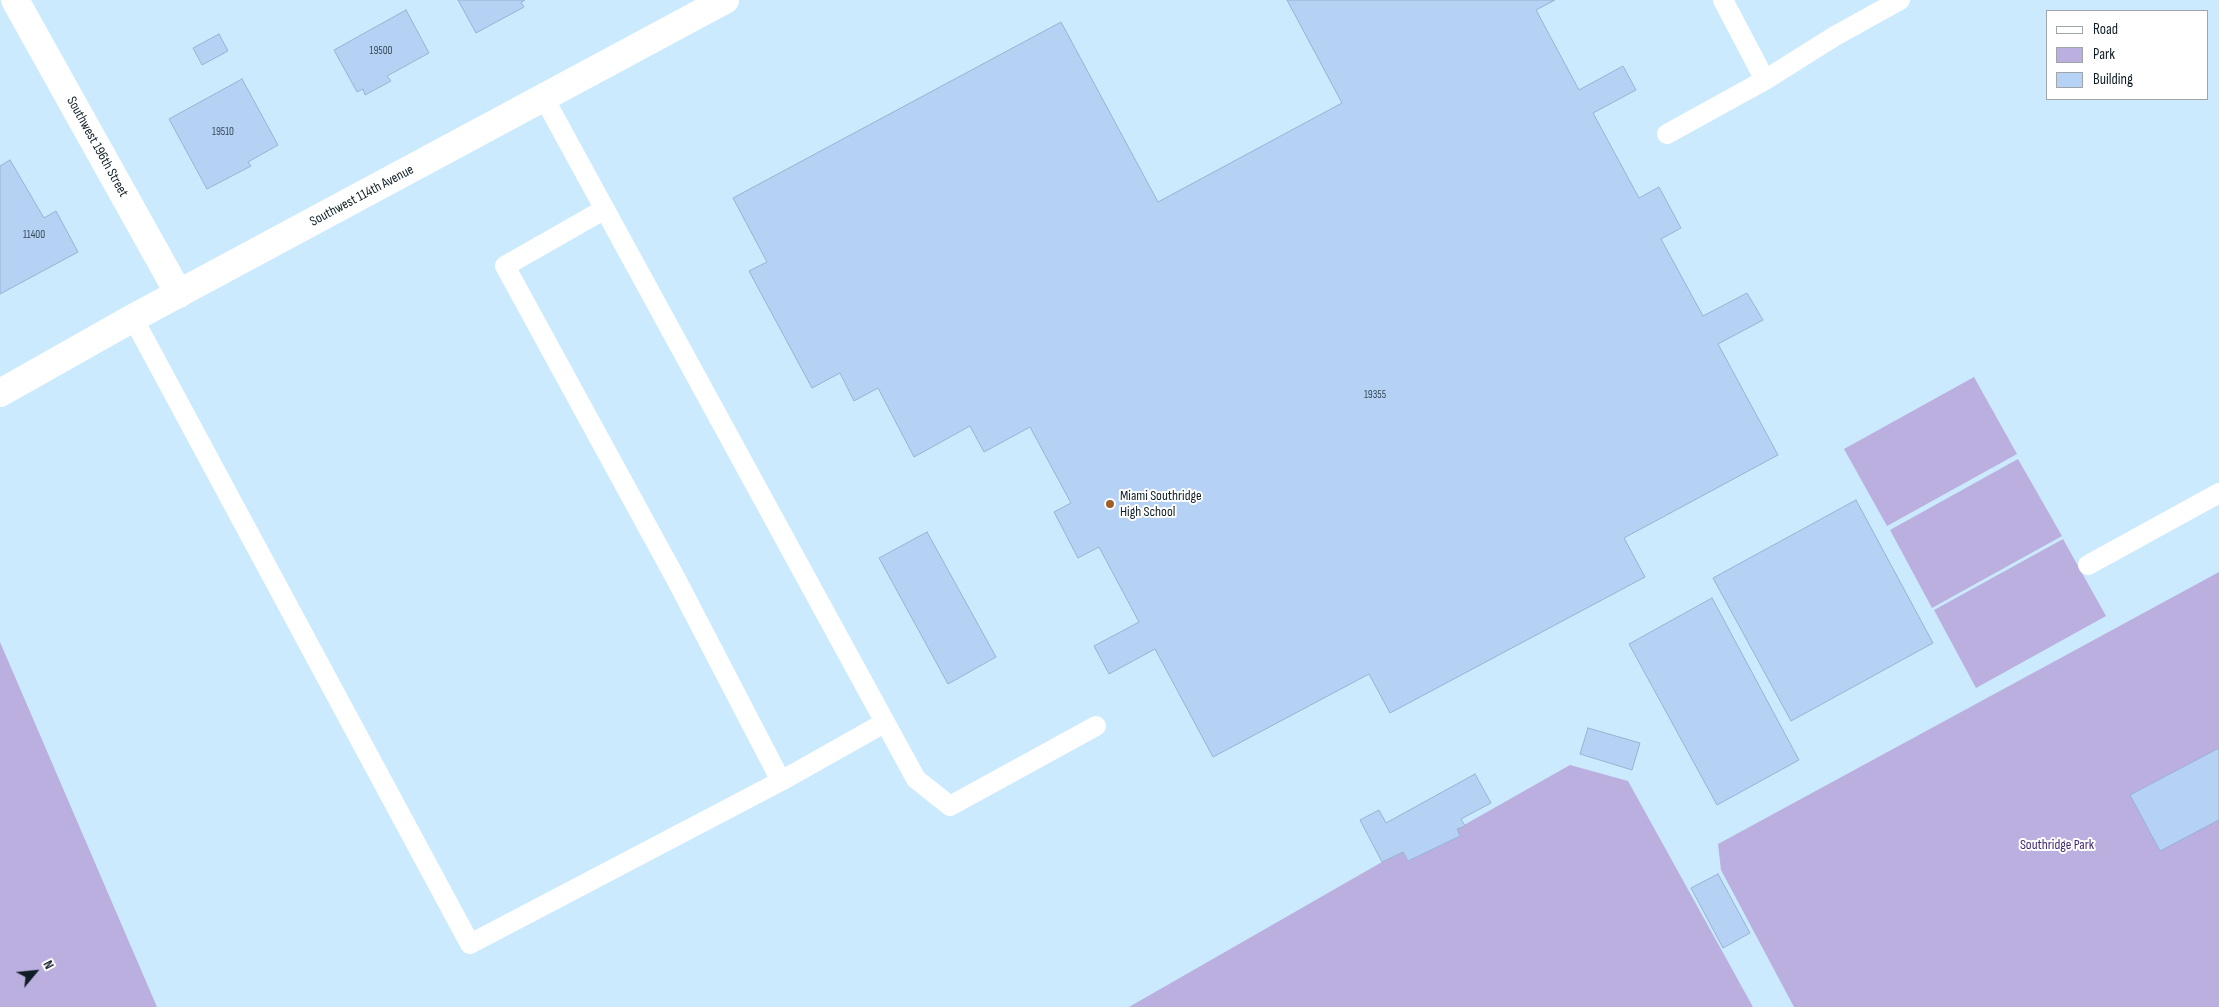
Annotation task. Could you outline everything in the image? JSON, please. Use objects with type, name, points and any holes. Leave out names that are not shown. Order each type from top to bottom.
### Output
[{"type":"street","name":"Southwest 196th Street","points":[[15,0],[179,294]]},
{"type":"street","name":"Southwest 114th Avenue","points":[[0,393],[133,318],[725,0]]},
{"type":"lane","points":[[1723,0],[1765,80]]},
{"type":"lane","points":[[1667,134],[1765,80],[1835,36],[1900,0]]},
{"type":"lane","points":[[544,98],[916,779],[950,806],[1096,726]]},
{"type":"lane","points":[[605,209],[505,266],[676,579],[781,781]]},
{"type":"lane","points":[[133,318],[470,944],[781,781],[884,722]]},
{"type":"lane","points":[[2088,566],[2219,493]]},
{"type":"green space","points":[[1974,377],[2017,454],[1887,526],[1844,449]]},
{"type":"green space","points":[[2018,459],[2062,536],[1932,608],[1890,530]]},
{"type":"green space","points":[[2063,539],[2106,616],[1976,688],[1934,610]]},
{"type":"green space","name":"Southridge Park","points":[[2219,572],[2219,1007],[1794,1007],[1721,870],[1718,844]]},
{"type":"green space","points":[[0,642],[157,1007],[0,1007]]},
{"type":"green space","points":[[1570,765],[1628,781],[1753,1007],[1129,1007],[1382,862],[1403,852],[1408,861],[1460,836],[1457,829]]},
{"type":"building","points":[[458,0],[525,0],[521,2],[524,7],[476,33]]},
{"type":"building","points":[[1287,0],[1555,0],[1536,10],[1579,90],[1623,66],[1636,90],[1593,113],[1639,198],[1659,187],[1681,228],[1661,239],[1703,316],[1747,293],[1763,320],[1718,344],[1778,455],[1624,538],[1645,577],[1390,713],[1369,674],[1213,757],[1155,649],[1109,674],[1094,646],[1139,622],[1099,547],[1078,558],[1054,512],[1071,503],[1030,427],[984,452],[970,426],[914,457],[878,388],[854,401],[840,373],[812,388],[749,271],[767,262],[733,198],[1061,22],[1158,202],[1342,103]]},
{"type":"building","points":[[406,10],[429,53],[387,76],[391,81],[365,95],[363,89],[357,92],[334,50]]},
{"type":"building","points":[[219,34],[228,51],[202,65],[193,48]]},
{"type":"building","points":[[242,79],[278,145],[248,162],[251,166],[207,189],[169,119]]},
{"type":"building","points":[[10,160],[44,218],[56,211],[78,252],[0,294],[0,166]]},
{"type":"building","points":[[1856,500],[1933,643],[1791,721],[1713,578]]},
{"type":"building","points":[[927,532],[996,657],[948,684],[879,558]]},
{"type":"building","points":[[1712,598],[1799,760],[1717,805],[1629,644]]},
{"type":"building","points":[[1588,728],[1640,743],[1632,770],[1580,754]]},
{"type":"building","points":[[2219,748],[2219,820],[2160,851],[2130,795]]},
{"type":"building","points":[[1475,774],[1491,803],[1461,819],[1465,826],[1457,829],[1460,836],[1408,861],[1403,852],[1382,862],[1360,820],[1379,810],[1386,823]]},
{"type":"building","points":[[1718,874],[1750,933],[1723,948],[1691,888]]},
{"type":"place","name":"Miami Southridge High School","points":[[1110,504]]}]
